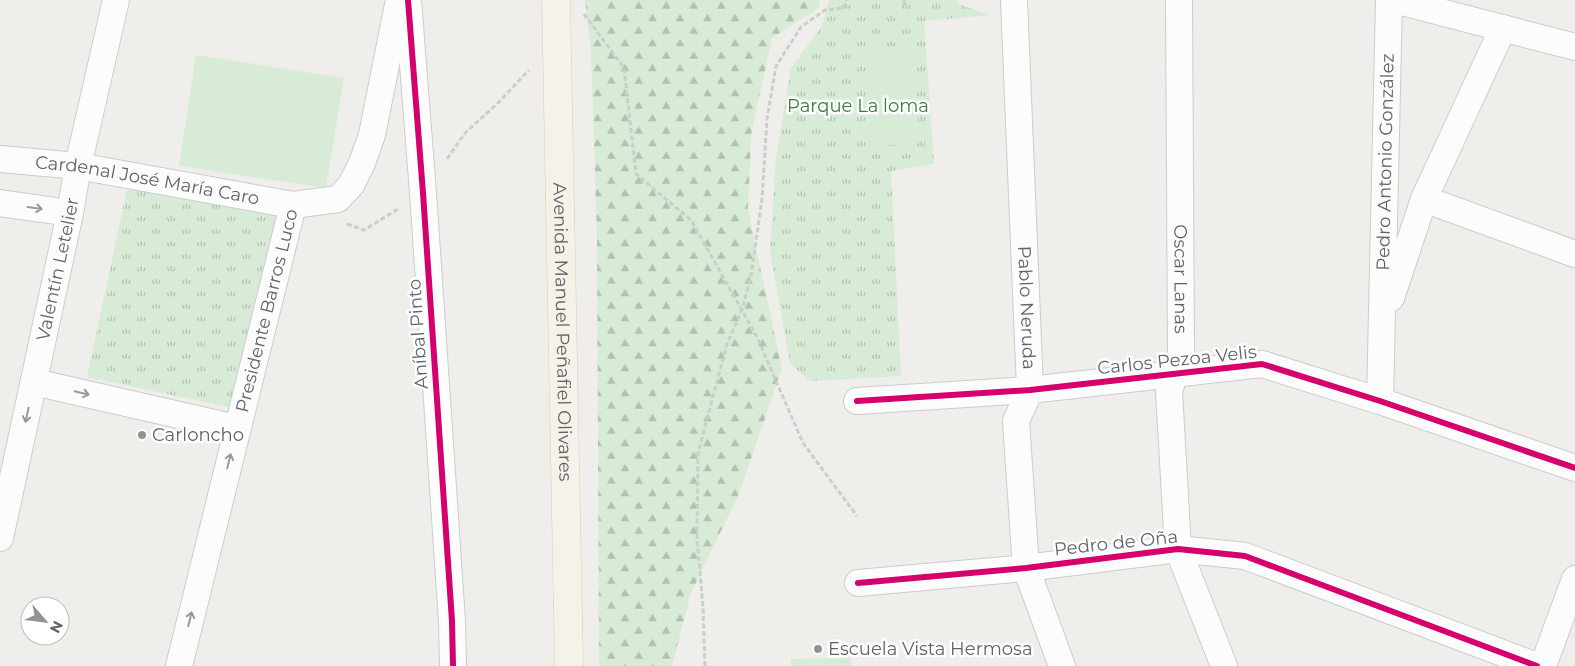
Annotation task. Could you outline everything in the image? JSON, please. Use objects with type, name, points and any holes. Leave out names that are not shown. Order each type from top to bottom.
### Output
[{"type":"main road","name":"Avenida Manuel Peñafiel Olivares","points":[[556,0],[569,666]]},
{"type":"street","name":"Valentín Letelier","points":[[0,538],[70,213],[78,166],[116,0]]},
{"type":"street","name":"Presidente Barros Luco","points":[[179,666],[292,205],[338,198],[351,185],[362,163],[372,134],[399,0]]},
{"type":"street","name":"Aníbal Pinto","points":[[408,0],[430,282],[452,621],[453,666]]},
{"type":"street","name":"Pablo Neruda","points":[[1014,0],[1030,390],[1016,422],[1026,568],[1062,666]]},
{"type":"street","name":"Oscar Lanas","points":[[1179,0],[1181,355],[1169,392],[1178,549],[1224,666]]},
{"type":"street","name":"Pedro Antonio González","points":[[1380,401],[1389,0]]},
{"type":"street","points":[[1394,0],[1575,46]]},
{"type":"street","name":"Pedro Antonio González","points":[[1382,324],[1424,199],[1504,28]]},
{"type":"street","name":"Cardenal José María Caro","points":[[0,159],[78,166],[292,205]]},
{"type":"street","points":[[1424,199],[1575,254]]},
{"type":"street","points":[[0,203],[70,213]]},
{"type":"street","name":"Carlos Pezoa Velis","points":[[857,401],[1030,390],[1262,364],[1380,401],[1575,468]]},
{"type":"street","points":[[34,382],[236,428]]},
{"type":"street","name":"Pedro de Oña","points":[[858,583],[1026,568],[1178,549],[1246,556],[1538,666]]},
{"type":"street","points":[[1543,666],[1575,581]]},
{"type":"path","points":[[705,666],[703,607],[697,538],[698,453],[727,344],[742,310],[751,276],[762,199],[767,119],[776,66],[801,27],[825,10],[844,8],[847,0]]},
{"type":"path","points":[[904,0],[905,8]]},
{"type":"path","points":[[582,12],[624,68],[636,174],[691,220],[757,337],[803,442],[857,516]]},
{"type":"green space","points":[[585,0],[820,0],[819,8],[772,38],[751,135],[748,210],[782,369],[739,494],[691,593],[672,666],[599,666],[597,237],[591,52]]},
{"type":"green space","name":"Parque La loma","points":[[829,0],[957,0],[958,4],[990,15],[924,21],[934,164],[891,171],[901,376],[809,381],[790,363],[770,252],[776,158],[791,68],[822,26]]},
{"type":"green space","points":[[914,46],[919,143],[872,146],[868,49]]},
{"type":"green space","points":[[196,55],[344,78],[326,188],[179,166]]},
{"type":"green space","points":[[130,175],[296,210],[252,412],[87,377]]},
{"type":"green space","points":[[851,658],[851,666],[791,666],[791,659]]},
{"type":"cycle path","points":[[408,0],[452,621],[453,666]]},
{"type":"cycle path","points":[[857,401],[1030,390],[1262,364],[1380,401],[1575,468]]},
{"type":"cycle path","points":[[858,583],[1026,568],[1178,549],[1245,556],[1537,666]]},
{"type":"place","name":"Carloncho","points":[[142,435]]},
{"type":"place","name":"Escuela Vista Hermosa","points":[[818,649]]}]
